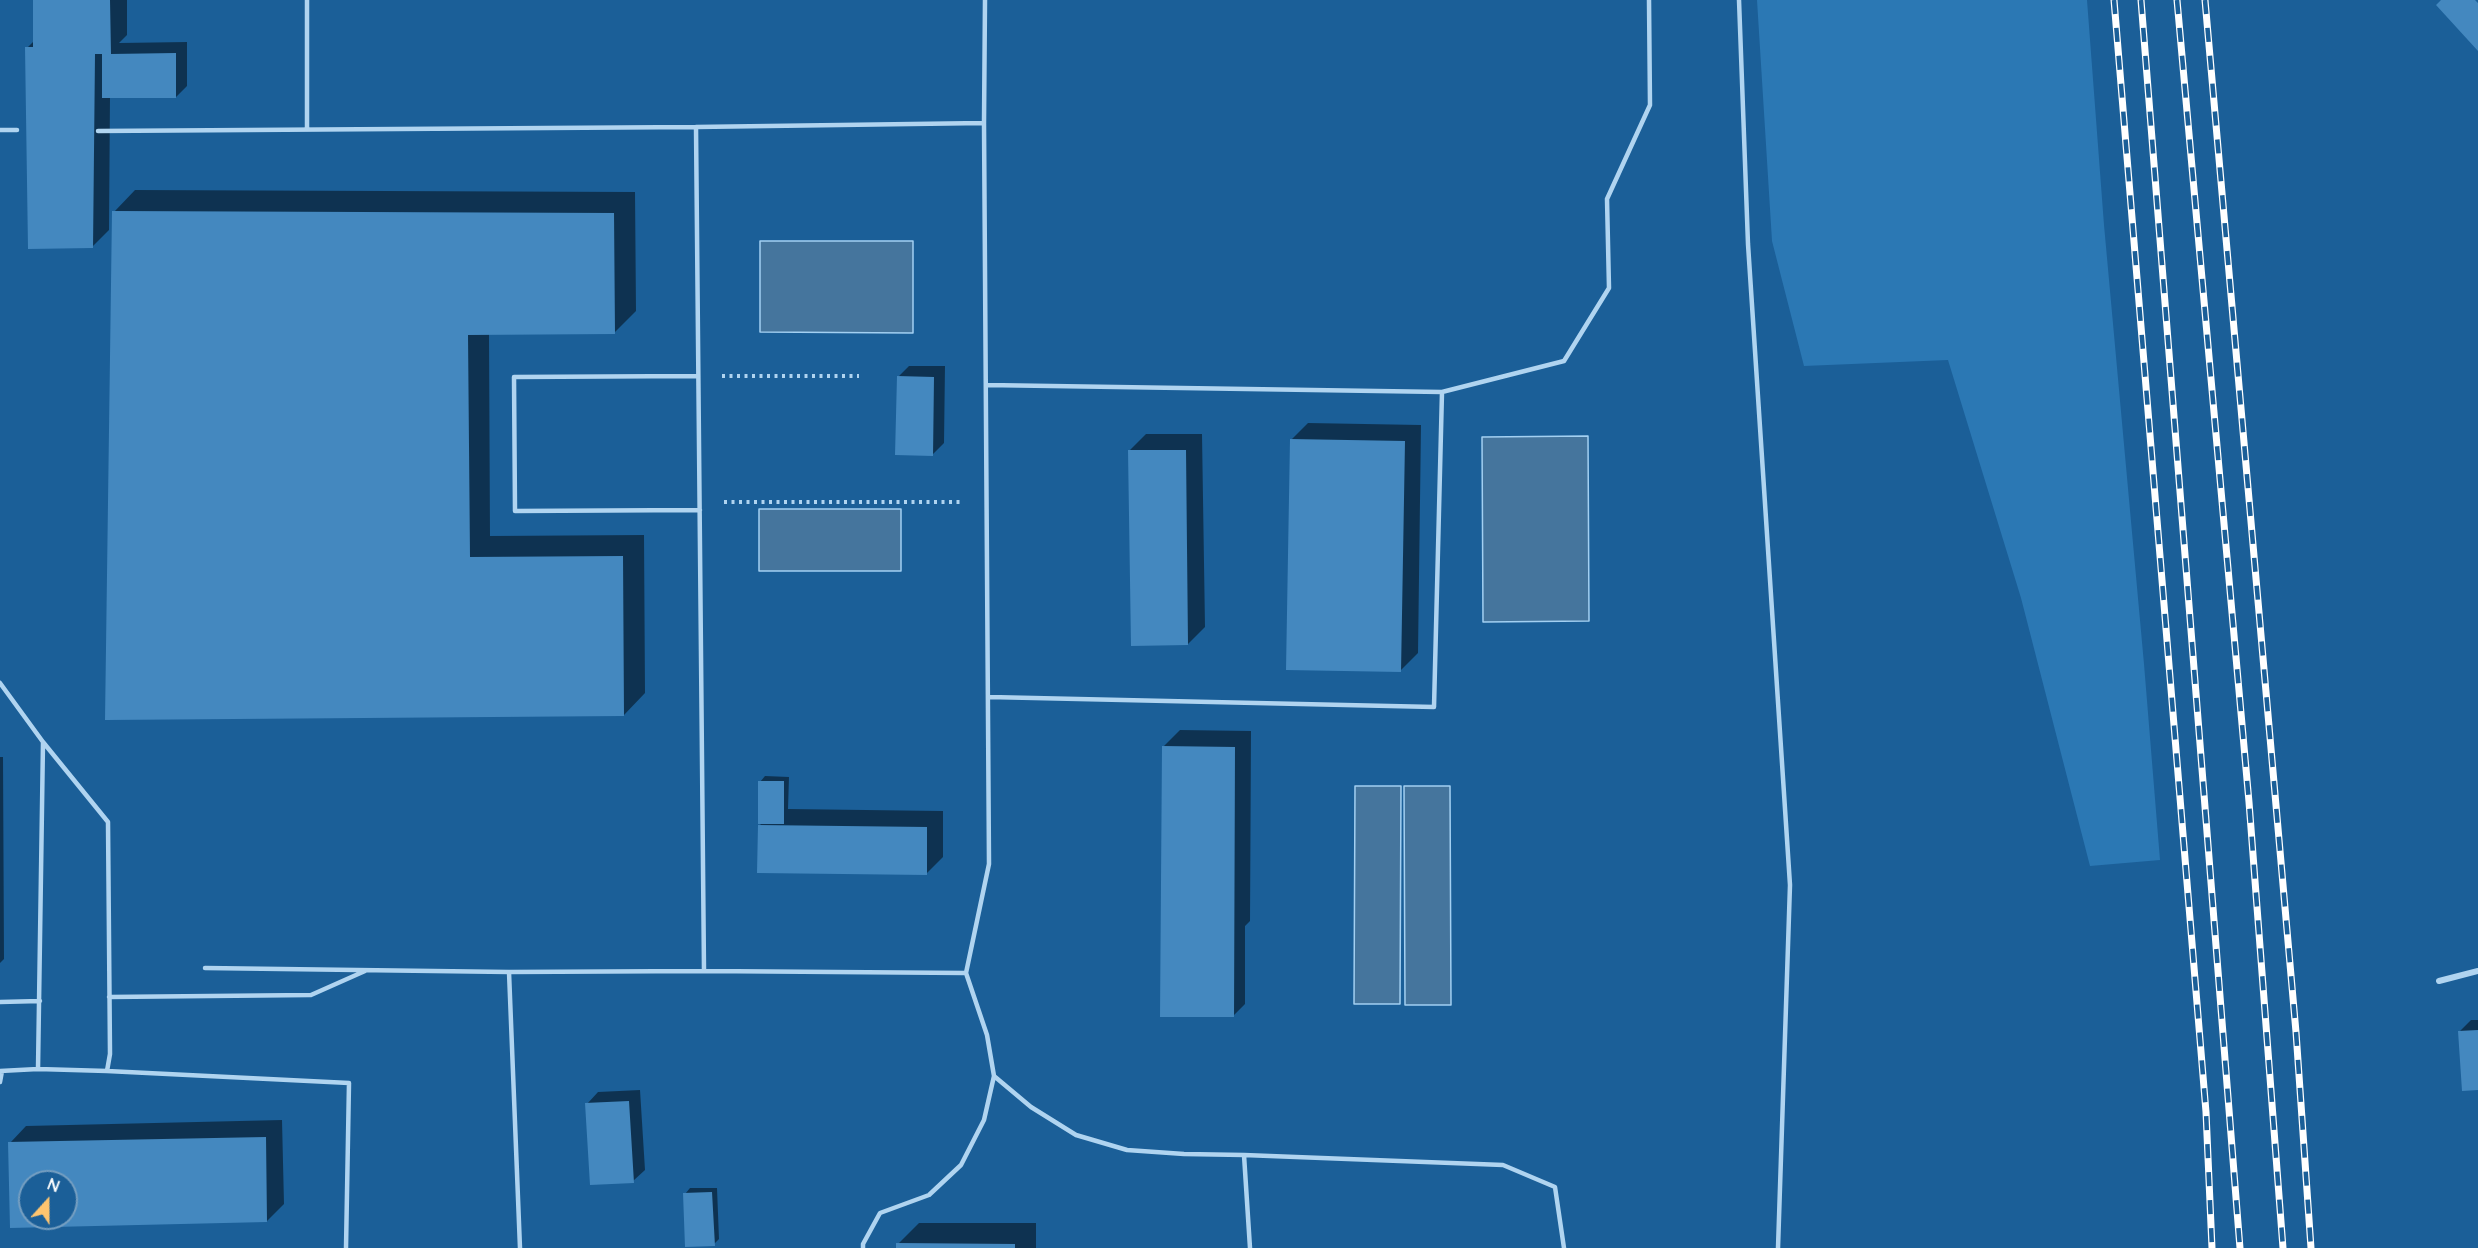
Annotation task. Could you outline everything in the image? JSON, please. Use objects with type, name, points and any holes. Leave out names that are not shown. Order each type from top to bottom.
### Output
[{"type":"street","points":[[2439,981],[2478,971]]},
{"type":"lane","points":[[307,0],[307,129]]},
{"type":"lane","points":[[863,1248],[862,1244],[880,1212],[929,1195],[961,1165],[984,1120],[994,1076],[987,1035],[966,973],[989,864],[985,0]]},
{"type":"lane","points":[[986,385],[1442,392],[1564,361],[1609,288],[1607,199],[1650,105],[1649,0]]},
{"type":"lane","points":[[1739,0],[1748,244],[1790,885],[1778,1248]]},
{"type":"lane","points":[[98,130],[984,123]]},
{"type":"lane","points":[[696,127],[704,971]]},
{"type":"lane","points":[[0,130],[17,130]]},
{"type":"lane","points":[[697,376],[514,377],[515,511],[700,510]]},
{"type":"lane","points":[[988,697],[1434,707],[1442,392]]},
{"type":"lane","points":[[0,683],[43,742],[108,822],[110,1054],[107,1071]]},
{"type":"lane","points":[[38,1069],[43,742]]},
{"type":"lane","points":[[206,968],[509,972],[966,973]]},
{"type":"lane","points":[[109,997],[311,995],[367,970]]},
{"type":"lane","points":[[509,972],[520,1248]]},
{"type":"lane","points":[[0,1002],[40,1001]]},
{"type":"lane","points":[[0,1082],[1,1071],[38,1069],[349,1083],[346,1248]]},
{"type":"lane","points":[[994,1076],[1031,1107],[1076,1135],[1127,1150],[1503,1165],[1556,1187],[1564,1248]]},
{"type":"lane","points":[[1244,1155],[1250,1248]]},
{"type":"path","points":[[697,376],[859,376]]},
{"type":"path","points":[[700,502],[987,502]]},
{"type":"shaded area","points":[[1757,0],[2087,0],[2104,225],[2160,860],[2090,866],[2021,598],[1948,360],[1804,366],[1772,241]]},
{"type":"shaded area","points":[[760,241],[913,241],[913,333],[760,332]]},
{"type":"shaded area","points":[[1588,436],[1589,621],[1483,622],[1482,437]]},
{"type":"shaded area","points":[[759,509],[901,509],[901,571],[759,571]]},
{"type":"shaded area","points":[[1355,786],[1401,786],[1400,1004],[1354,1004]]},
{"type":"shaded area","points":[[1404,786],[1450,786],[1451,1005],[1405,1005]]},
{"type":"building","points":[[33,0],[110,0],[111,54],[176,53],[176,98],[102,98],[102,54],[95,54],[93,248],[28,249],[25,47],[33,47]]},
{"type":"building","points":[[2441,0],[2475,0],[2478,3],[2478,51],[2436,5]]},
{"type":"building","points":[[112,211],[614,213],[615,334],[468,335],[470,557],[623,556],[624,716],[105,720]]},
{"type":"building","points":[[897,376],[934,377],[933,456],[895,455]]},
{"type":"building","points":[[1290,439],[1405,441],[1401,672],[1286,670]]},
{"type":"building","points":[[1128,450],[1186,450],[1188,645],[1131,646]]},
{"type":"building","points":[[1162,746],[1235,747],[1234,1017],[1160,1017]]},
{"type":"building","points":[[758,781],[784,781],[784,824],[758,824]]},
{"type":"building","points":[[758,825],[927,827],[927,875],[757,873]]},
{"type":"building","points":[[2478,1030],[2478,1090],[2462,1091],[2458,1031]]},
{"type":"building","points":[[629,1101],[634,1183],[590,1185],[585,1103]]},
{"type":"building","points":[[266,1137],[267,1222],[78,1226],[78,1170],[18,1170],[18,1228],[10,1228],[8,1142]]},
{"type":"building","points":[[712,1192],[715,1246],[685,1247],[683,1193]]},
{"type":"building","points":[[896,1243],[1015,1244],[1015,1248],[896,1248]]},
{"type":"railway","points":[[2114,0],[2206,1112],[2212,1248]]},
{"type":"railway","points":[[2141,0],[2240,1248]]},
{"type":"railway","points":[[2177,0],[2249,802],[2283,1248]]},
{"type":"railway","points":[[2205,0],[2296,1032],[2311,1248]]}]
